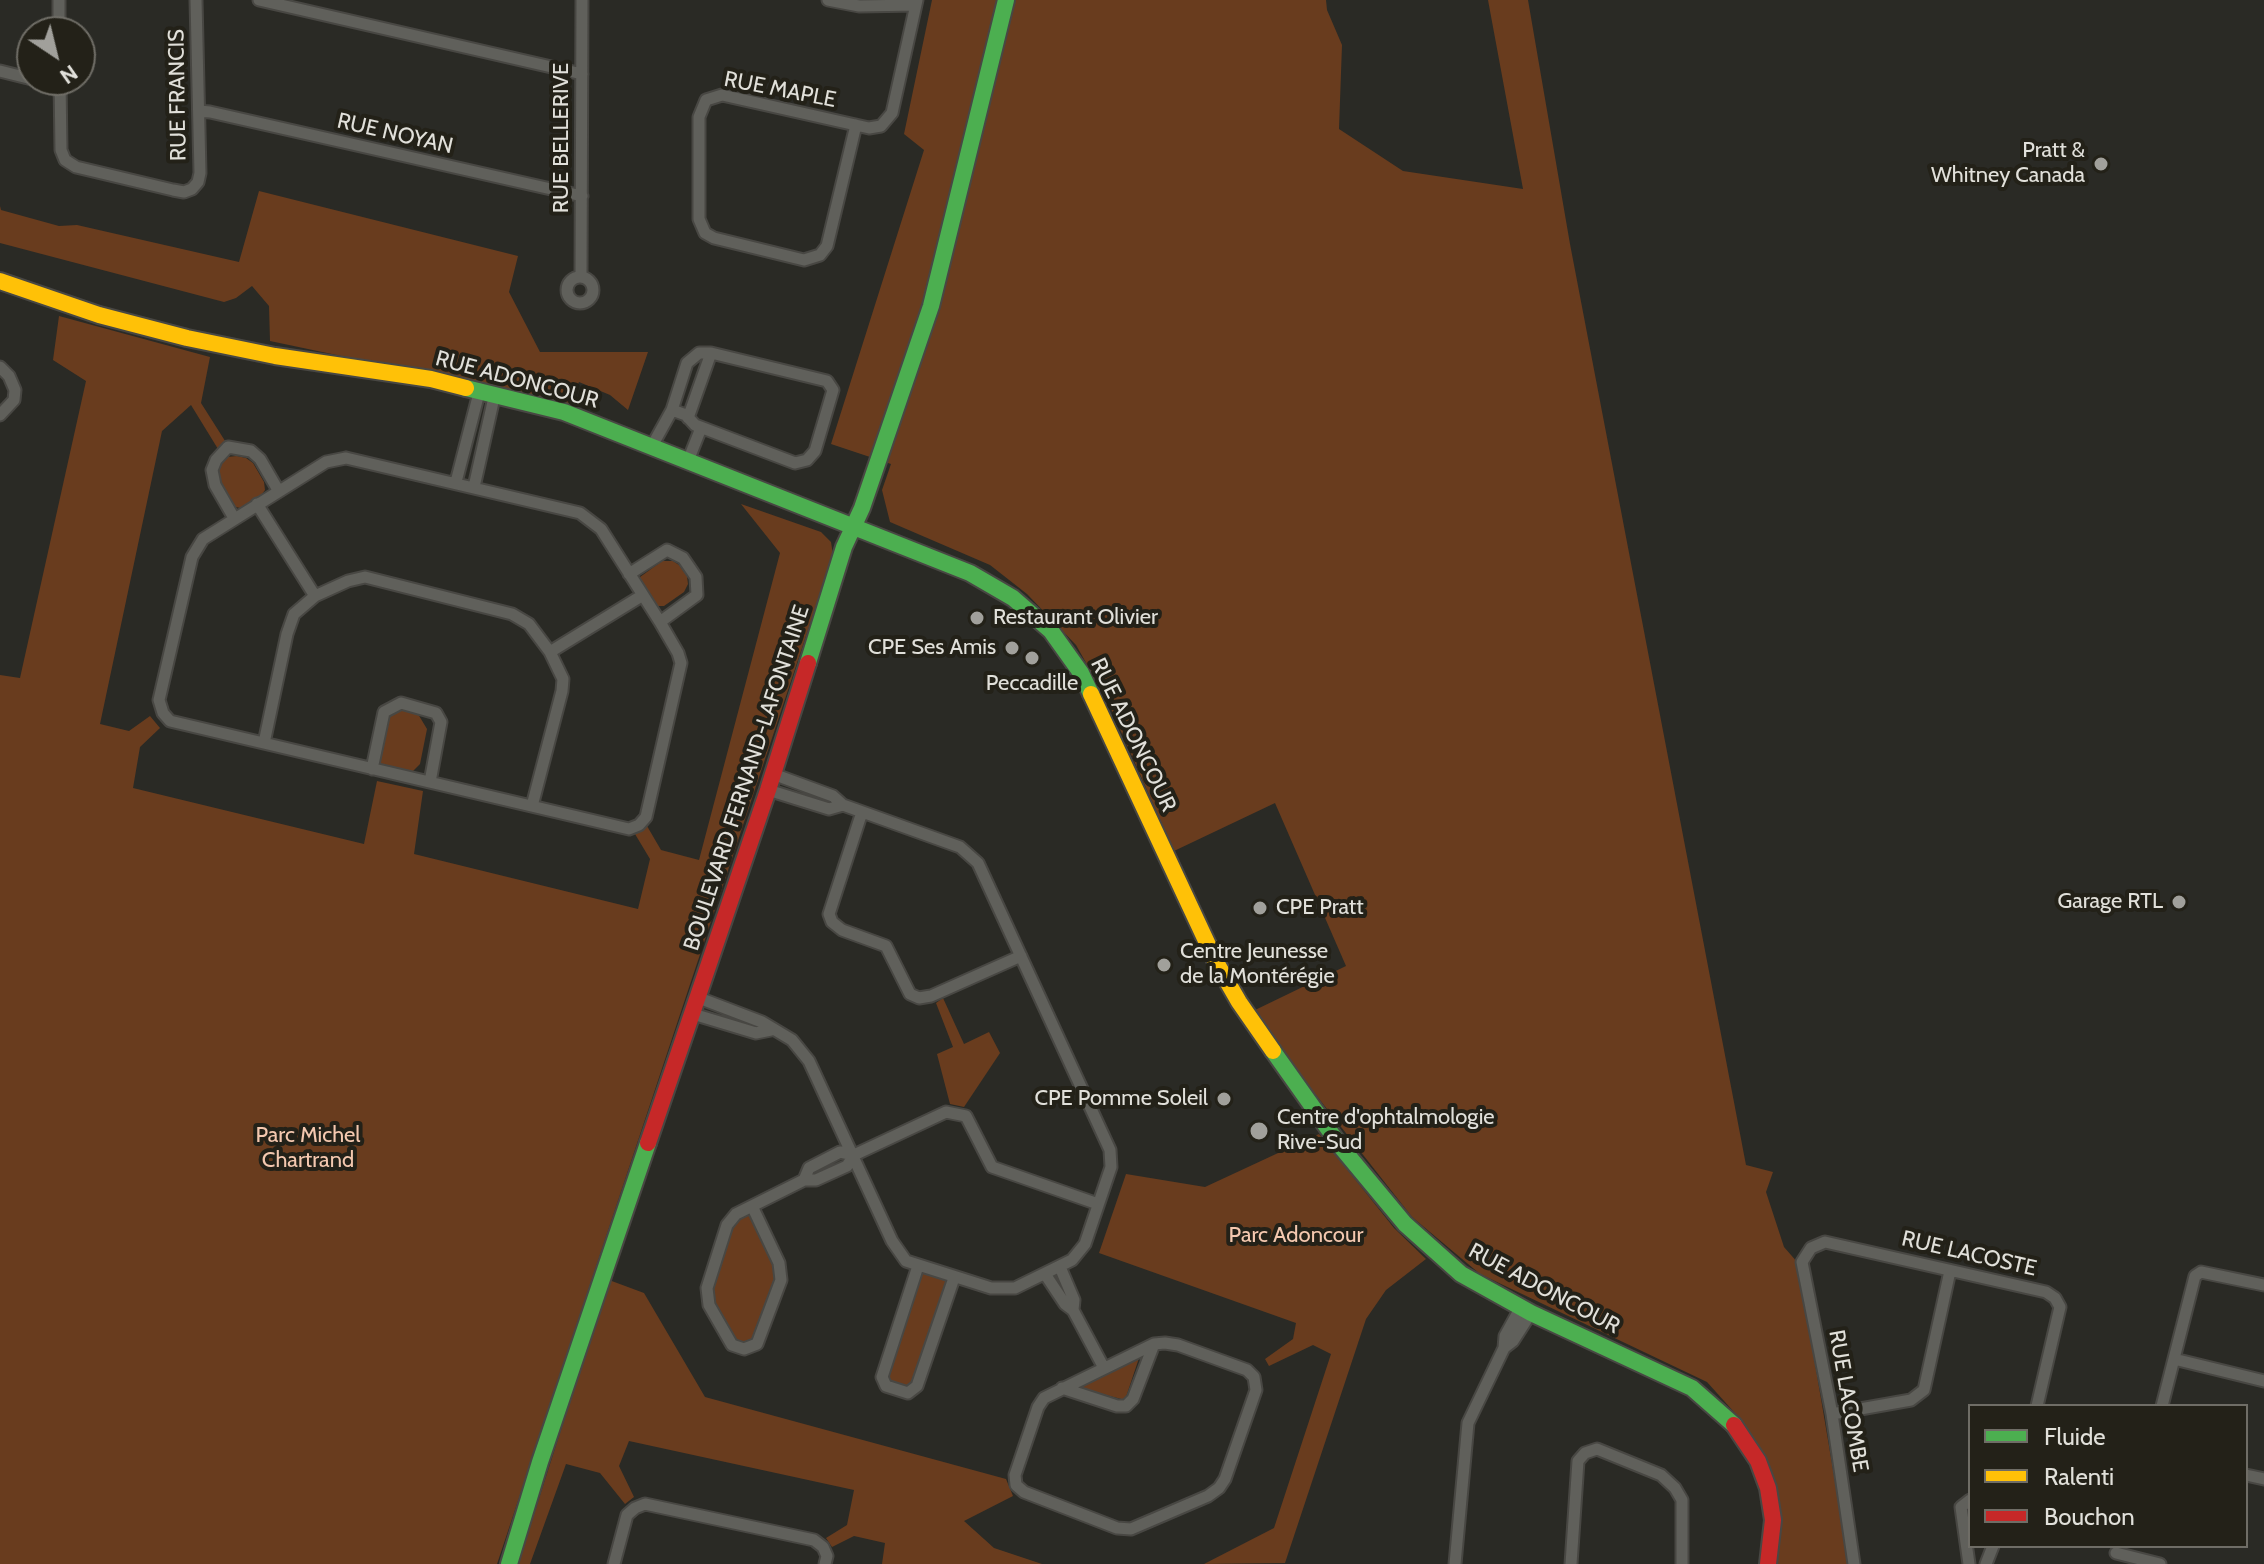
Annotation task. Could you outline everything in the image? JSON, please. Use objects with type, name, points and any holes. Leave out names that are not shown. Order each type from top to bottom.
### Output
[{"type":"street","name":"RUE FRANCIS","points":[[60,96],[61,150],[65,160],[76,167],[173,190],[184,192],[195,187],[200,173],[196,0]]},
{"type":"street","points":[[259,0],[582,74]]},
{"type":"street","name":"RUE BELLERIVE","points":[[581,276],[582,0]]},
{"type":"street","points":[[828,0],[859,6],[917,3]]},
{"type":"street","name":"BOULEVARD FERNAND-LAFONTAINE","points":[[509,1564],[540,1462],[771,782],[844,547],[867,494],[934,295],[1006,0]]},
{"type":"street","name":"RUE MAPLE","points":[[856,125],[827,246],[820,255],[810,260],[799,259],[714,238],[705,233],[699,219],[699,117],[706,100],[722,95],[877,128],[889,119],[917,3]]},
{"type":"street","name":"RUE NOYAN","points":[[199,111],[582,196]]},
{"type":"street","name":"RUE ADONCOUR","points":[[0,281],[99,315],[187,338],[275,356],[407,375],[488,391],[585,419],[970,573],[1013,598],[1051,631],[1081,673],[1216,962],[1239,1002],[1341,1147],[1422,1242],[1461,1274],[1526,1310],[1692,1388],[1719,1409],[1740,1431],[1758,1461],[1768,1488],[1773,1520],[1768,1564]]},
{"type":"street","points":[[652,446],[672,410],[690,360],[699,353],[711,353],[827,381],[833,387],[833,396],[815,451],[799,463],[788,462],[701,428],[672,410]]},
{"type":"street","points":[[688,418],[711,353]]},
{"type":"street","points":[[0,367],[9,376],[15,390],[14,400],[0,415]]},
{"type":"street","points":[[456,482],[488,391]]},
{"type":"street","points":[[474,487],[488,391]]},
{"type":"street","points":[[688,461],[701,428]]},
{"type":"street","points":[[234,518],[215,485],[212,470],[216,460],[228,447],[251,451],[260,459],[278,490]]},
{"type":"street","points":[[346,458],[456,482],[580,513],[592,519],[678,653],[681,668],[646,817],[639,825],[629,829],[170,721],[160,709],[159,700],[192,557],[203,539],[326,462],[346,458]]},
{"type":"street","points":[[257,504],[315,596]]},
{"type":"street","points":[[629,574],[667,550],[683,558],[696,577],[697,595],[660,622]]},
{"type":"street","points":[[264,743],[294,614],[315,596],[365,577],[521,617],[550,652],[560,670],[562,691],[532,806]]},
{"type":"street","points":[[550,652],[643,595]]},
{"type":"street","points":[[372,769],[384,712],[401,703],[436,713],[441,722],[430,782]]},
{"type":"street","points":[[696,1006],[756,1033],[771,1030],[792,1040],[809,1061],[892,1241],[906,1261],[991,1288],[1015,1288],[1072,1260],[1085,1244],[1111,1167],[1110,1150],[972,855],[960,847],[843,805],[829,809],[771,782]]},
{"type":"street","points":[[862,812],[829,914],[832,922],[842,930],[886,946],[910,994],[919,998],[931,996],[1021,956]]},
{"type":"street","points":[[752,1206],[779,1263],[781,1280],[757,1344],[744,1349],[732,1345],[709,1305],[707,1288],[727,1225],[736,1214],[752,1206],[804,1180],[809,1168],[840,1152],[854,1155],[946,1112],[966,1116],[992,1167],[1098,1204]]},
{"type":"street","name":"RUE LACOSTE","points":[[1811,1248],[1825,1242],[2046,1292],[2055,1298],[2060,1307],[2037,1404]]},
{"type":"street","name":"RUE LACOMBE","points":[[1811,1248],[1802,1262],[1832,1414],[1854,1564]]},
{"type":"street","points":[[918,1266],[882,1377],[886,1386],[908,1393],[917,1386],[954,1278]]},
{"type":"street","points":[[1060,1267],[1074,1300],[1073,1310]]},
{"type":"street","points":[[1832,1414],[1911,1400],[1924,1390],[1950,1271]]},
{"type":"street","points":[[2163,1404],[2195,1276],[2201,1272],[2264,1285]]},
{"type":"street","points":[[1045,1274],[1065,1304],[1073,1310],[1104,1368]]},
{"type":"street","points":[[1455,1564],[1468,1423],[1504,1348],[1513,1341],[1526,1310]]},
{"type":"street","points":[[1062,1388],[1117,1406],[1126,1406],[1133,1399],[1154,1344]]},
{"type":"street","points":[[1154,1344],[1178,1345],[1247,1370],[1254,1377],[1256,1390],[1225,1479],[1208,1496],[1131,1529],[1117,1528],[1024,1492],[1016,1485],[1015,1475],[1038,1407],[1044,1398],[1154,1344]]},
{"type":"street","points":[[2174,1359],[2264,1381]]},
{"type":"street","points":[[1571,1564],[1578,1461],[1585,1453],[1597,1449],[1661,1475],[1675,1488],[1682,1500],[1682,1564]]},
{"type":"street","points":[[1968,1502],[1961,1507],[1969,1564]]},
{"type":"street","points":[[614,1564],[627,1515],[645,1504],[814,1540],[823,1547],[827,1556],[825,1564]]},
{"type":"street","points":[[2116,1554],[2160,1564]]},
{"type":"green space","points":[[932,0],[1326,0],[1327,10],[1342,45],[1339,129],[1403,171],[1523,189],[1488,0],[1528,0],[1570,244],[1746,1165],[1773,1172],[1766,1192],[1784,1247],[1798,1263],[1849,1564],[1773,1564],[1754,1440],[1707,1382],[1480,1274],[1412,1217],[1253,1011],[1346,966],[1275,803],[1174,851],[1107,700],[1076,645],[1027,594],[990,565],[890,522],[882,490],[891,464],[831,444],[924,150],[904,134]]},
{"type":"green space","points":[[259,191],[518,256],[509,292],[540,352],[648,352],[628,410],[610,395],[579,382],[569,404],[270,341],[269,306],[252,286],[236,298],[224,302],[0,243],[0,206],[1,210],[59,226],[77,225],[239,262]]},
{"type":"green space","name":"Parc Michel Chartrand","points":[[59,316],[210,357],[201,403],[227,444],[218,449],[191,405],[162,431],[100,724],[129,731],[150,716],[160,728],[140,747],[133,788],[364,844],[377,781],[423,791],[414,854],[638,909],[650,859],[635,834],[647,826],[661,850],[699,860],[780,553],[741,504],[821,532],[831,542],[833,555],[497,1564],[0,1564],[0,675],[20,678],[86,381],[53,360]]},
{"type":"green space","points":[[237,456],[253,463],[265,490],[260,497],[240,508],[232,506],[217,484],[215,474],[227,457]]},
{"type":"green space","points":[[662,561],[673,561],[679,565],[687,576],[688,584],[684,592],[664,606],[656,606],[641,587],[640,577]]},
{"type":"green space","points":[[400,710],[418,714],[427,729],[420,764],[411,773],[381,766],[379,761],[388,717]]},
{"type":"green space","points":[[943,998],[964,1044],[989,1032],[1000,1053],[964,1107],[950,1104],[937,1054],[953,1047],[936,1003]]},
{"type":"green space","name":"Parc Adoncour","points":[[1319,1134],[1394,1228],[1426,1259],[1386,1290],[1366,1319],[1285,1563],[1204,1564],[1274,1528],[1331,1354],[1313,1345],[1269,1366],[1265,1359],[1293,1339],[1296,1323],[1099,1253],[1126,1174],[1205,1187]]},
{"type":"green space","points":[[752,1206],[781,1280],[757,1344],[732,1345],[707,1288],[727,1225]]},
{"type":"green space","points":[[918,1266],[954,1278],[917,1386],[908,1393],[882,1377]]},
{"type":"green space","points":[[609,1280],[644,1293],[705,1397],[1006,1479],[1013,1496],[964,1521],[994,1548],[1042,1564],[882,1564],[885,1543],[854,1536],[832,1547],[826,1538],[847,1525],[854,1490],[629,1441],[619,1466],[634,1497],[625,1504],[600,1473],[566,1464],[530,1564],[518,1564]]},
{"type":"green space","points":[[1139,1358],[1125,1400],[1079,1388]]},
{"type":"traffic: fast","points":[[808,663],[844,547],[862,508],[931,306],[1006,0]]},
{"type":"traffic: fast","points":[[466,388],[564,412],[970,573],[1013,598],[1051,631],[1081,673],[1091,694]]},
{"type":"traffic: fast","points":[[1273,1051],[1341,1147],[1405,1224],[1461,1274],[1531,1313],[1692,1388],[1734,1425]]},
{"type":"traffic: fast","points":[[509,1564],[540,1462],[648,1143]]},
{"type":"traffic: slow","points":[[0,281],[99,315],[187,338],[275,356],[431,379],[466,388]]},
{"type":"traffic: slow","points":[[1091,694],[1216,962],[1273,1051]]},
{"type":"traffic: jam","points":[[648,1143],[808,663]]},
{"type":"traffic: jam","points":[[1734,1425],[1758,1461],[1768,1488],[1773,1520],[1768,1564]]},
{"type":"place","name":"Pratt & Whitney Canada","points":[[2101,164]]},
{"type":"place","name":"Restaurant Olivier","points":[[977,618]]},
{"type":"place","name":"CPE Ses Amis","points":[[1012,648]]},
{"type":"place","name":"Peccadille","points":[[1032,658]]},
{"type":"place","name":"Garage RTL","points":[[2179,902]]},
{"type":"place","name":"CPE Pratt","points":[[1260,908]]},
{"type":"place","name":"Centre Jeunesse de la Montérégie","points":[[1164,965]]},
{"type":"place","name":"CPE Pomme Soleil","points":[[1224,1099]]},
{"type":"place","name":"Centre d'ophtalmologie Rive-Sud","points":[[1259,1131]]}]
